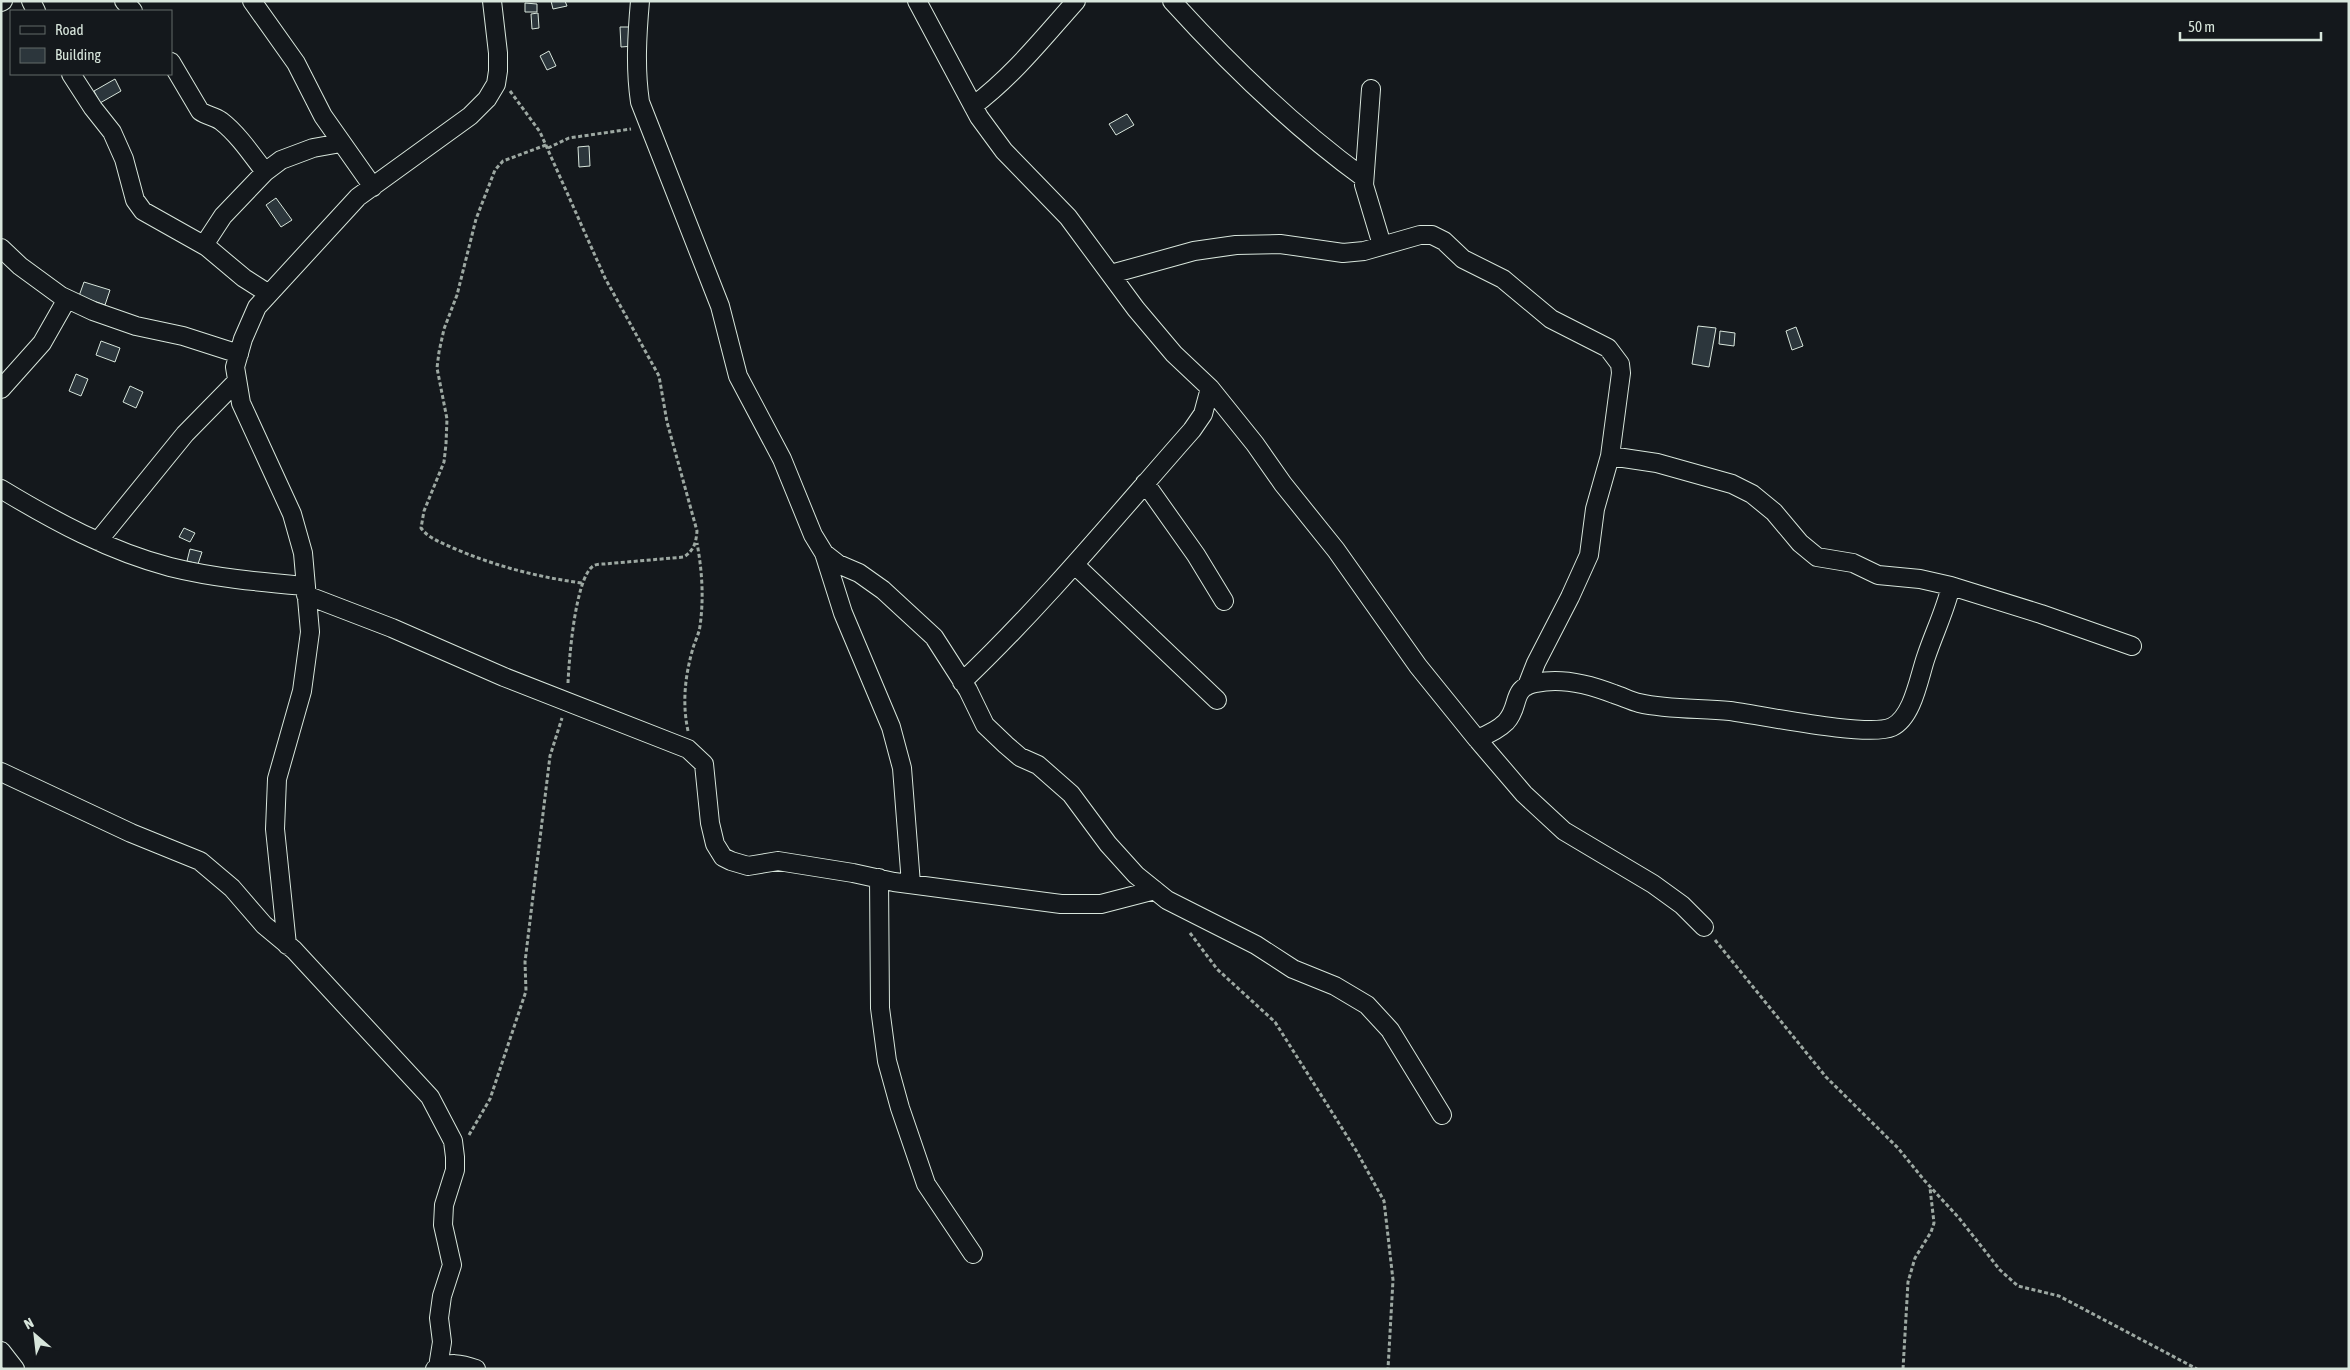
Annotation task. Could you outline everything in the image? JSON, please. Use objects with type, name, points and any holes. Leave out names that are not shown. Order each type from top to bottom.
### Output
[{"type":"street","points":[[252,1],[296,63],[323,116],[373,187]]},
{"type":"street","points":[[287,945],[275,829],[277,778],[302,691],[310,632],[303,553],[292,514],[241,404],[234,367],[257,306],[358,197],[470,116],[487,99],[497,79],[498,53],[492,1]]},
{"type":"street","points":[[640,1],[636,37],[636,76],[640,102],[720,306],[738,376],[782,460],[812,535],[824,553],[843,613],[891,728],[902,768],[911,884]]},
{"type":"street","points":[[917,1],[973,106],[1004,151],[1068,217],[1136,309],[1174,354],[1210,388],[1336,550],[1418,666],[1477,739],[1524,794],[1564,831],[1653,884],[1682,905],[1704,927]]},
{"type":"street","points":[[973,106],[998,88],[1018,68],[1076,1]]},
{"type":"street","points":[[1172,1],[1207,40],[1280,109],[1364,178]]},
{"type":"street","points":[[172,64],[200,111],[214,116],[227,126],[265,172]]},
{"type":"street","points":[[72,75],[93,108],[112,132],[124,160],[135,200],[143,211],[204,245],[244,278],[269,294]]},
{"type":"street","points":[[1370,89],[1364,186],[1382,245]]},
{"type":"street","points":[[204,245],[223,216],[265,172],[281,160],[313,148],[341,143]]},
{"type":"street","points":[[1111,274],[1194,251],[1236,245],[1280,244],[1343,253],[1364,251],[1420,235],[1432,234],[1463,259],[1503,279],[1551,319],[1608,348],[1617,358],[1621,373],[1610,456],[1595,509],[1589,555],[1536,663],[1527,686],[1518,694],[1514,710],[1506,721],[1491,733],[1477,739]]},
{"type":"street","points":[[1,248],[20,266],[67,299],[136,326],[183,336],[238,354]]},
{"type":"street","points":[[1,388],[42,343],[67,299]]},
{"type":"street","points":[[98,541],[185,434],[237,381]]},
{"type":"street","points":[[962,682],[995,651],[1075,565],[1192,430],[1202,414],[1210,388]]},
{"type":"street","points":[[1610,456],[1657,463],[1732,484],[1752,494],[1774,512],[1800,543],[1817,557],[1852,563],[1878,575],[1920,579],[1951,586],[2041,614],[2132,646]]},
{"type":"street","points":[[1145,484],[1196,555],[1224,601]]},
{"type":"street","points":[[1,489],[70,529],[169,567],[306,590],[504,677],[694,753],[704,764],[710,823],[715,844],[723,857],[748,866],[778,861],[911,884],[1061,904],[1101,904],[1155,890]]},
{"type":"street","points":[[824,553],[883,590],[934,637],[962,682],[985,725],[1006,745],[1020,756],[1038,765],[1065,788],[1108,844],[1136,875],[1167,900],[1256,945],[1293,969],[1335,986],[1366,1005],[1390,1030],[1442,1116]]},
{"type":"street","points":[[1075,565],[1217,700]]},
{"type":"street","points":[[1527,686],[1553,680],[1584,685],[1647,704],[1727,711],[1835,727],[1873,730],[1892,727],[1903,716],[1916,694],[1926,658],[1945,610],[1951,586]]},
{"type":"street","points":[[1,772],[132,833],[200,861],[232,888],[264,924],[287,945],[430,1097],[445,1122],[453,1141],[454,1152],[454,1170],[444,1205],[444,1225],[452,1264],[442,1296],[439,1318],[442,1342],[437,1368]]},
{"type":"street","points":[[879,878],[880,1008],[887,1061],[900,1108],[926,1184],[974,1254]]},
{"type":"street","points":[[1,1351],[15,1369]]},
{"type":"street","points":[[437,1368],[448,1363],[476,1369]]},
{"type":"path","points":[[497,79],[513,95],[540,132],[613,295],[659,376],[667,422],[697,531],[703,575],[700,627],[693,648],[683,706],[694,753]]},
{"type":"path","points":[[582,583],[536,576],[481,560],[427,536],[421,528],[424,511],[444,462],[446,444],[447,419],[437,368],[439,352],[446,322],[457,295],[476,219],[495,170],[503,161],[578,136],[625,129],[649,128]]},
{"type":"path","points":[[454,1152],[481,1117],[490,1099],[526,991],[525,962],[550,756],[567,701],[572,643],[582,583],[594,566],[684,557],[693,551],[697,541]]},
{"type":"path","points":[[1704,927],[1826,1077],[1898,1148],[1959,1218],[2000,1270],[2018,1286],[2059,1296],[2197,1369]]},
{"type":"path","points":[[1188,929],[1217,969],[1274,1022],[1316,1084],[1375,1182],[1384,1201],[1393,1280],[1388,1369]]},
{"type":"path","points":[[1903,1369],[1908,1282],[1915,1258],[1931,1232],[1934,1223],[1930,1187]]},
{"type":"building","points":[[551,1],[565,1],[567,6],[553,9]]},
{"type":"building","points":[[525,3],[537,4],[537,12],[525,12]]},
{"type":"building","points":[[538,13],[539,28],[532,29],[531,14]]},
{"type":"building","points":[[620,27],[633,27],[634,46],[621,47]]},
{"type":"building","points":[[549,51],[556,66],[547,70],[540,56]]},
{"type":"building","points":[[115,79],[121,91],[100,103],[94,91]]},
{"type":"building","points":[[1127,114],[1134,125],[1116,135],[1109,124]]},
{"type":"building","points":[[589,146],[590,166],[579,167],[578,147]]},
{"type":"building","points":[[276,198],[292,220],[281,227],[266,205]]},
{"type":"building","points":[[84,282],[110,290],[105,305],[79,296]]},
{"type":"building","points":[[1698,326],[1716,328],[1709,367],[1692,364]]},
{"type":"building","points":[[1796,327],[1803,346],[1792,350],[1786,331]]},
{"type":"building","points":[[1720,331],[1735,333],[1734,346],[1719,344]]},
{"type":"building","points":[[101,341],[120,348],[115,362],[96,355]]},
{"type":"building","points":[[76,374],[88,379],[81,396],[69,391]]},
{"type":"building","points":[[130,386],[143,392],[136,408],[123,402]]},
{"type":"building","points":[[184,528],[195,533],[190,542],[179,537]]},
{"type":"building","points":[[190,549],[202,552],[198,564],[187,561]]}]
